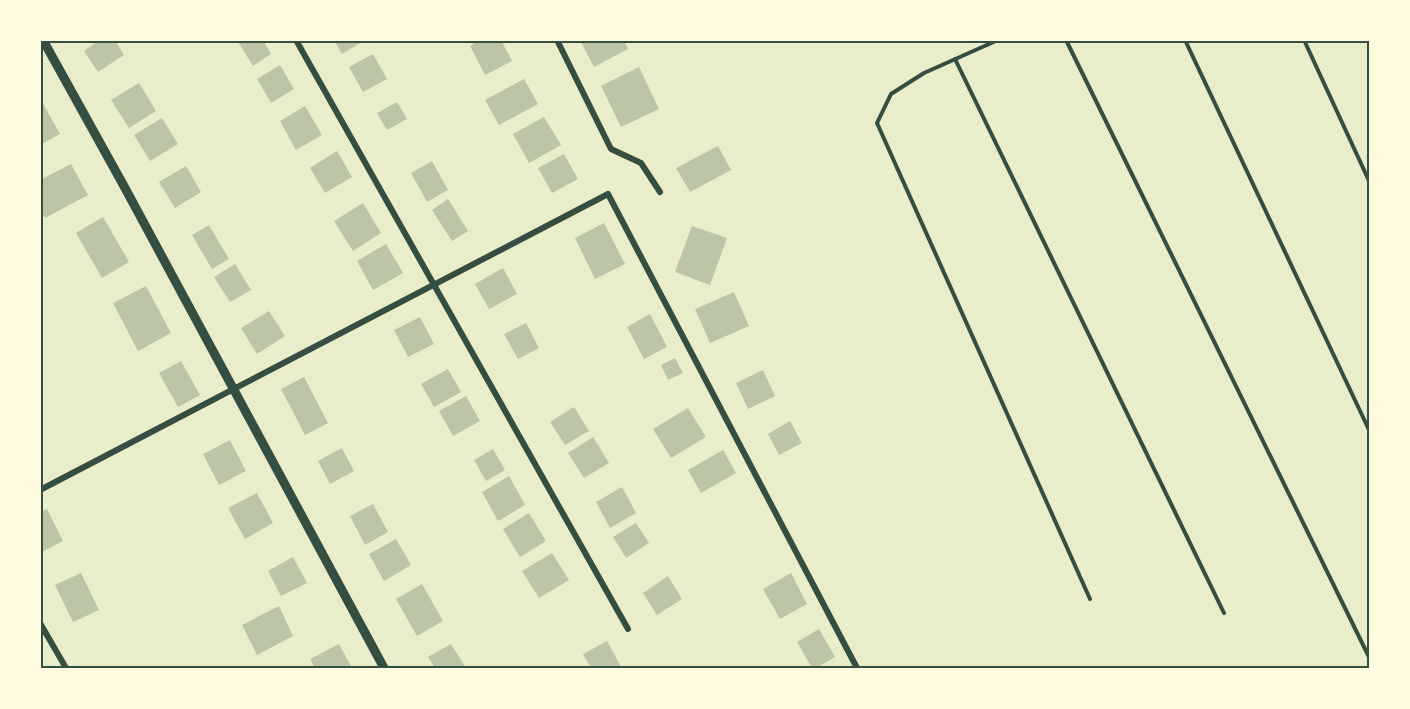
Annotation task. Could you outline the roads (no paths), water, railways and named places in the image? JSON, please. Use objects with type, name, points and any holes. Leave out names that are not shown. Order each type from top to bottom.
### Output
[{"type":"street","points":[[43,40],[384,669]]},
{"type":"street","points":[[296,40],[628,629]]},
{"type":"street","points":[[556,40],[611,150],[641,162],[660,192]]},
{"type":"street","points":[[40,490],[608,194],[857,669]]},
{"type":"street","points":[[40,623],[66,669]]},
{"type":"lane","points":[[999,40],[924,73],[891,94],[877,123],[1090,599]]},
{"type":"lane","points":[[1066,40],[1370,659]]},
{"type":"lane","points":[[1185,40],[1370,432]]},
{"type":"lane","points":[[1304,40],[1370,183]]},
{"type":"lane","points":[[955,59],[1224,614]]}]
